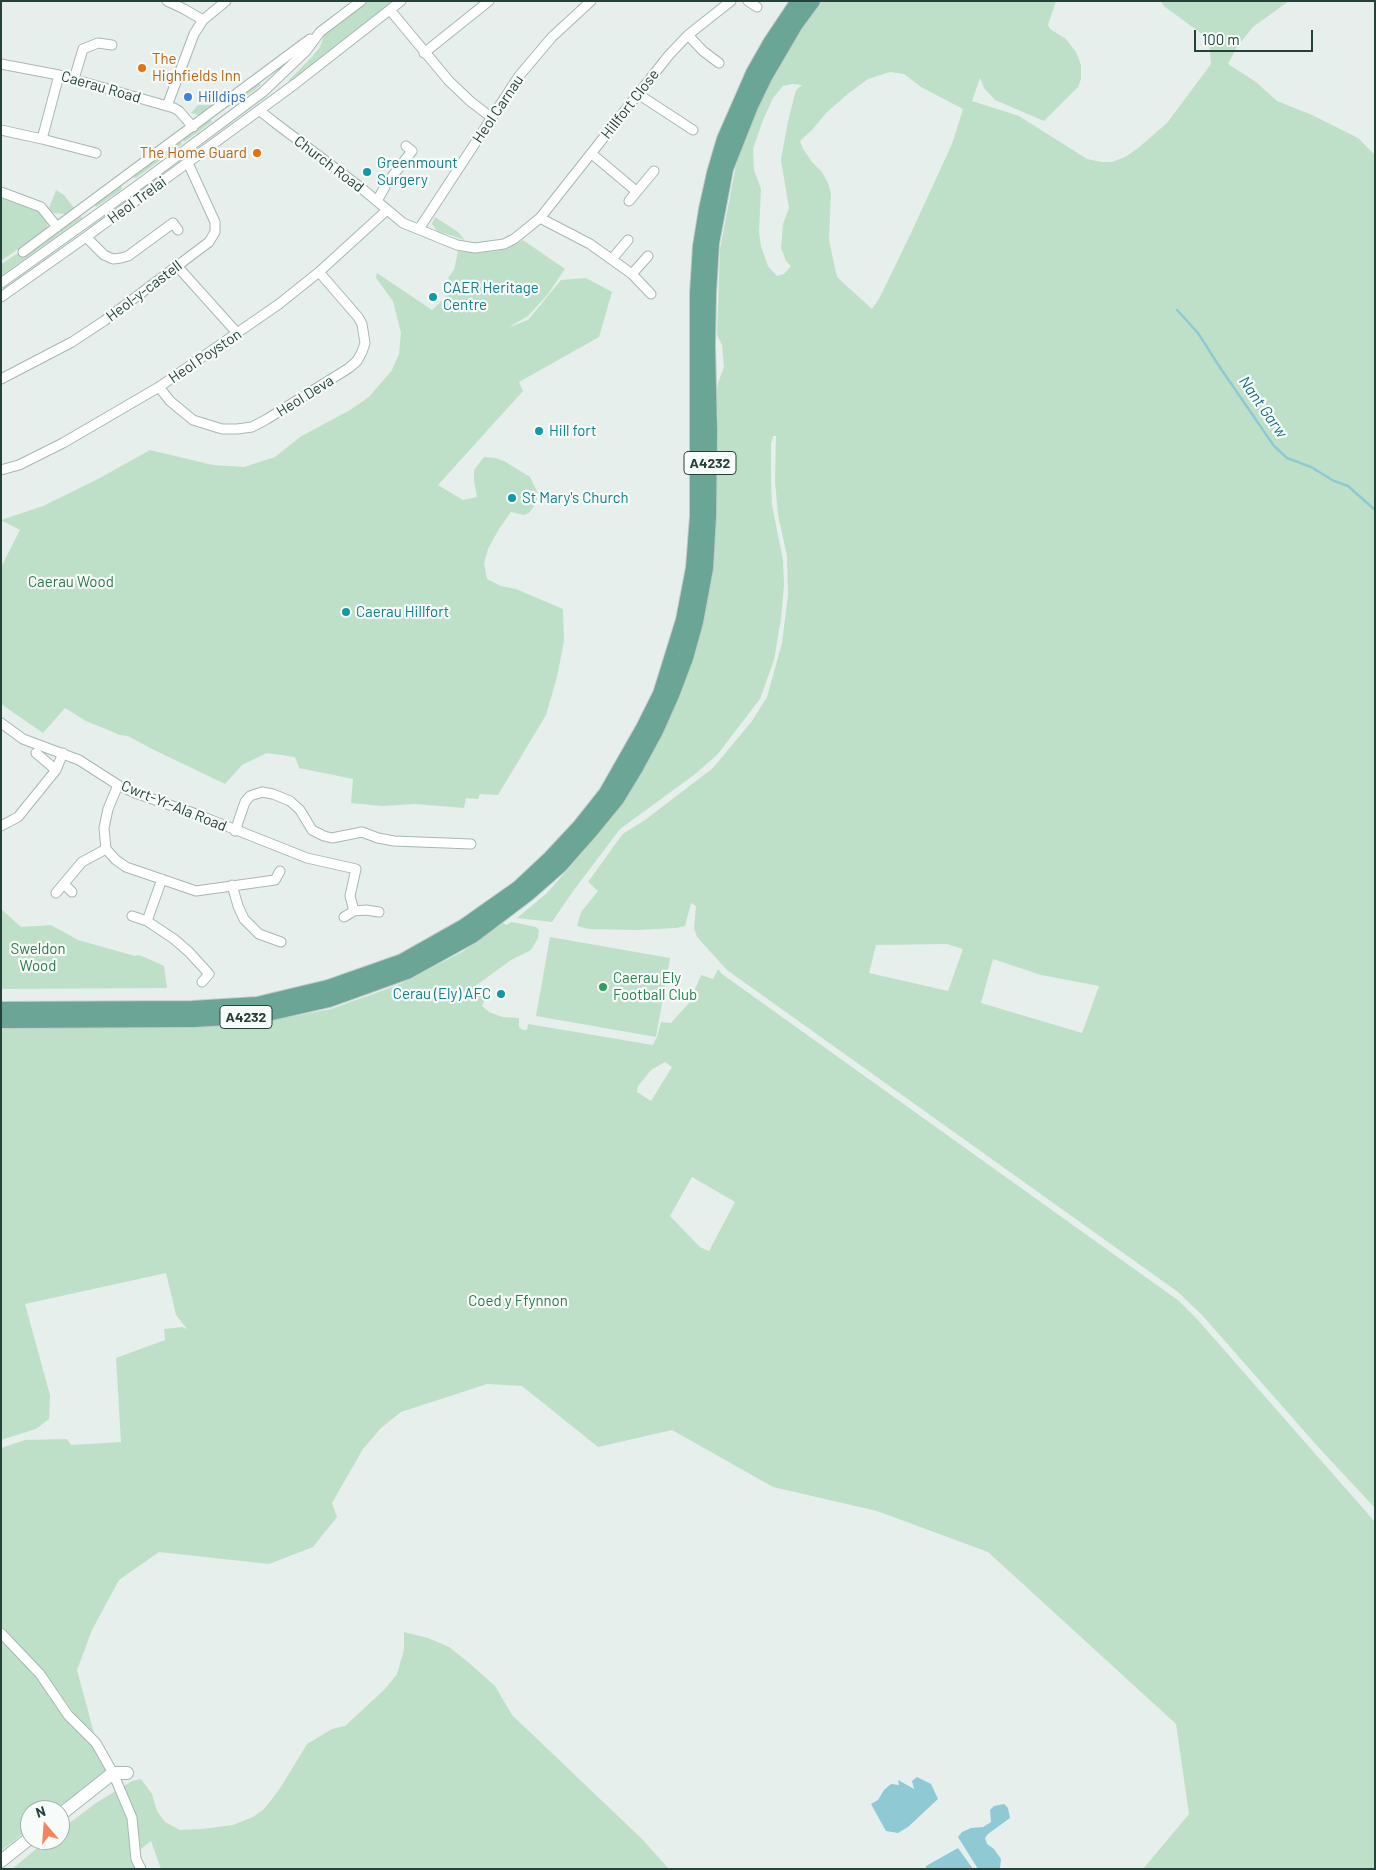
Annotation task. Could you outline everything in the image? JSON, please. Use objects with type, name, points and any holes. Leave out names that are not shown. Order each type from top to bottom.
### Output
[{"type":"main road","name":"A4232","points":[[523,891],[606,793],[660,694],[672,657],[683,620],[693,568],[697,497],[697,293],[700,246],[706,209],[716,165],[738,105],[770,43],[798,1]]},
{"type":"main road","name":"A4232","points":[[1,1021],[194,1020],[259,1016],[329,1000],[407,972],[469,931],[561,865],[590,832],[616,799],[637,766],[656,730],[686,658],[696,622],[706,568],[709,516],[708,345],[712,243],[726,169],[764,77],[796,24],[814,1]]},
{"type":"main road","name":"A4232","points":[[1,1009],[192,1008],[257,1004],[328,987],[402,961],[469,931]]},
{"type":"street","points":[[167,1],[203,20]]},
{"type":"street","points":[[167,106],[194,34],[203,20],[226,1]]},
{"type":"street","name":"Heol Trelai","points":[[23,252],[361,1]]},
{"type":"street","name":"Heol Trelai","points":[[1,296],[86,238],[188,163],[401,1]]},
{"type":"street","points":[[424,53],[488,1]]},
{"type":"street","name":"Heol Carnau","points":[[419,229],[519,76],[552,36],[591,1]]},
{"type":"street","name":"Hillfort Close","points":[[540,218],[669,55],[688,35],[731,1]]},
{"type":"street","points":[[748,1],[757,7]]},
{"type":"street","points":[[390,10],[449,81],[492,118]]},
{"type":"street","name":"Heol Trelai","points":[[1,283],[132,189],[262,92],[306,50],[320,32]]},
{"type":"street","points":[[688,35],[708,51],[719,63]]},
{"type":"street","points":[[74,79],[83,48],[98,43],[112,45]]},
{"type":"street","name":"Caerau Road","points":[[1,64],[59,75],[167,106],[180,111],[193,127]]},
{"type":"street","points":[[42,139],[59,75]]},
{"type":"street","name":"Heol Trelai","points":[[262,92],[294,84]]},
{"type":"street","points":[[638,94],[693,130]]},
{"type":"street","name":"Church Road","points":[[259,110],[403,222],[457,245],[475,248],[504,244],[526,231],[540,218]]},
{"type":"street","points":[[1,130],[96,153]]},
{"type":"street","points":[[377,200],[387,183],[412,151],[406,146]]},
{"type":"street","points":[[592,154],[636,191]]},
{"type":"street","name":"Heol-y-castell","points":[[1,379],[72,342],[104,321],[209,242],[215,232],[214,222],[188,163]]},
{"type":"street","points":[[628,201],[654,171]]},
{"type":"street","name":"Heol Trelai","points":[[124,178],[132,189]]},
{"type":"street","points":[[1,192],[41,208],[57,227]]},
{"type":"street","name":"Heol Poyston","points":[[2,467],[19,465],[63,443],[159,387],[279,304],[319,272],[387,210]]},
{"type":"street","points":[[540,218],[587,242],[612,259],[632,274],[651,294]]},
{"type":"street","points":[[86,238],[104,255],[120,258],[128,256],[173,223],[178,230]]},
{"type":"street","points":[[612,259],[628,240]]},
{"type":"street","points":[[632,274],[648,256]]},
{"type":"street","points":[[176,266],[238,334]]},
{"type":"street","name":"Heol Deva","points":[[159,387],[170,401],[193,420],[222,429],[237,429],[252,427],[260,423],[349,368],[358,361],[365,344],[362,324],[319,272]]},
{"type":"street","name":"Cwrt-Yr-Ala Road","points":[[1,722],[22,739],[80,760],[118,785],[307,858],[356,869],[350,896],[354,911]]},
{"type":"street","points":[[36,753],[56,770]]},
{"type":"street","points":[[1,826],[18,817],[56,770],[63,753]]},
{"type":"street","points":[[118,785],[108,810],[104,828],[106,848],[116,860],[126,867],[196,890],[275,880],[280,872]]},
{"type":"street","points":[[235,831],[245,802],[254,794],[262,792],[274,794],[290,801],[300,810],[312,830],[332,838],[362,832],[378,838],[446,848],[471,844]]},
{"type":"street","points":[[56,893],[82,862],[106,848]]},
{"type":"street","points":[[147,921],[162,879]]},
{"type":"street","points":[[64,884],[72,892]]},
{"type":"street","points":[[232,885],[242,916],[259,934],[281,942]]},
{"type":"street","points":[[344,917],[354,911],[379,912]]},
{"type":"street","points":[[132,916],[147,921],[174,939],[189,952],[209,974],[202,982]]},
{"type":"street","points":[[268,938],[273,928]]},
{"type":"street","points":[[1,1633],[40,1674],[68,1715],[96,1743],[113,1772],[132,1818],[136,1859],[141,1869]]},
{"type":"street","points":[[70,1807],[113,1772],[128,1774]]},
{"type":"street","points":[[1,1861],[20,1846]]},
{"type":"green space","points":[[366,1],[395,1],[289,82],[320,47],[324,35]]},
{"type":"green space","points":[[821,1],[1056,1],[1048,25],[1050,29],[1066,39],[1076,52],[1081,65],[1081,79],[1078,87],[1044,121],[995,100],[984,88],[980,78],[972,101],[1019,116],[1087,159],[1112,162],[1125,157],[1137,149],[1167,123],[1211,64],[1209,39],[1165,7],[1160,1],[1289,1],[1253,27],[1237,47],[1228,64],[1256,82],[1277,101],[1312,115],[1358,138],[1375,155],[1375,1508],[1319,1448],[1202,1315],[1178,1292],[727,970],[697,937],[694,928],[696,906],[691,903],[685,926],[676,928],[638,930],[589,929],[577,926],[581,912],[598,891],[588,882],[619,839],[624,833],[645,820],[713,768],[752,721],[767,697],[782,643],[788,595],[787,556],[778,515],[775,481],[776,436],[773,436],[771,444],[772,505],[783,560],[784,584],[781,619],[774,660],[760,699],[717,755],[694,775],[620,829],[552,922],[517,918],[547,893],[584,851],[622,801],[675,705],[714,421],[718,420],[716,396],[718,383],[724,367],[722,345],[717,335],[720,249],[736,165],[762,92],[790,42]],"holes":[[[890,72],[904,74],[921,87],[963,109],[952,144],[912,231],[880,297],[872,309],[838,278],[829,240],[831,194],[828,183],[822,172],[803,149],[800,141],[827,112],[868,79]],[[792,84],[802,85],[796,90],[781,160],[789,208],[783,224],[781,248],[786,261],[791,266],[784,274],[777,276],[768,266],[761,246],[759,232],[761,189],[754,170],[753,149],[773,98],[783,86]],[[947,944],[963,949],[948,991],[869,973],[876,945]],[[993,959],[1041,975],[1099,986],[1082,1033],[981,1003]]]},
{"type":"green space","points":[[259,83],[261,85],[232,107],[228,106]]},
{"type":"green space","points":[[198,105],[214,105],[198,115],[191,113]]},
{"type":"green space","points":[[210,118],[212,122],[184,142],[182,139]]},
{"type":"green space","points":[[180,141],[182,144],[136,178],[133,177],[133,175]]},
{"type":"green space","points":[[119,185],[122,187],[121,190],[96,207],[94,204]]},
{"type":"green space","points":[[56,190],[64,195],[74,208],[66,214],[53,213],[49,208]]},
{"type":"green space","points":[[1,196],[39,210],[48,222],[47,229],[1,261]]},
{"type":"green space","points":[[79,214],[82,218],[1,276],[1,264]]},
{"type":"green space","points":[[435,217],[458,232],[465,240],[437,231],[432,224]]},
{"type":"green space","name":"Caerau Wood","points":[[523,240],[565,269],[548,294],[528,316],[509,327],[528,320],[561,280],[586,278],[612,292],[599,337],[519,382],[523,391],[438,485],[463,500],[477,497],[474,470],[484,457],[504,461],[530,477],[537,491],[537,502],[529,513],[524,515],[511,512],[499,529],[488,549],[484,563],[487,579],[563,609],[564,641],[557,677],[546,715],[498,795],[480,794],[478,799],[466,798],[464,808],[415,804],[382,806],[351,803],[353,779],[299,768],[295,757],[267,753],[242,765],[225,784],[128,736],[120,735],[86,721],[65,708],[43,733],[1,704],[1,567],[20,530],[1,520],[43,506],[98,479],[150,450],[213,465],[244,467],[275,457],[300,437],[350,410],[369,397],[392,370],[399,354],[401,333],[393,301],[376,278],[377,273],[432,310],[456,287],[448,278],[454,270],[458,251],[475,253],[495,251],[509,248]]},
{"type":"green space","name":"Sweldon Wood","points":[[1,909],[21,927],[51,925],[78,940],[135,956],[142,956],[164,966],[167,988],[1,989]]},
{"type":"green space","name":"Coed y Ffynnon","points":[[512,922],[536,927],[539,930],[538,938],[531,950],[511,960],[474,987],[476,995],[486,997],[482,1006],[489,1012],[502,1017],[519,1018],[519,1027],[523,1030],[527,1030],[528,1024],[653,1045],[661,1022],[671,1023],[689,1003],[701,975],[713,979],[718,969],[722,974],[1179,1301],[1197,1319],[1375,1522],[1375,1869],[1143,1869],[1189,1814],[1176,1724],[988,1552],[877,1511],[773,1487],[672,1430],[598,1447],[522,1386],[487,1384],[401,1412],[381,1428],[363,1449],[332,1503],[337,1517],[313,1547],[269,1564],[159,1552],[119,1580],[92,1630],[77,1670],[94,1733],[75,1715],[46,1674],[1,1627],[1,1448],[25,1440],[67,1439],[71,1445],[121,1442],[116,1358],[165,1340],[164,1329],[182,1327],[187,1329],[176,1315],[166,1273],[25,1304],[50,1395],[49,1419],[36,1429],[1,1440],[1,1026],[213,1026],[268,1021],[331,1009],[398,985],[462,952],[503,923],[506,925]],"holes":[[[665,1062],[672,1067],[651,1101],[637,1092],[638,1086],[651,1070]],[[692,1177],[735,1202],[709,1251],[700,1247],[670,1216]]]},
{"type":"green space","name":"Caerau Ely Football Club","points":[[550,937],[670,958],[656,1037],[536,1016]]},
{"type":"green space","points":[[1,1632],[87,1732],[106,1767],[106,1771],[91,1785],[68,1800],[20,1800],[20,1836],[1,1851]]},
{"type":"green space","points":[[404,1632],[428,1638],[449,1647],[468,1662],[495,1686],[512,1715],[642,1839],[669,1869],[161,1869],[151,1841],[131,1857],[137,1869],[12,1869],[35,1850],[70,1850],[70,1822],[96,1803],[132,1781],[141,1779],[152,1794],[157,1811],[165,1822],[180,1830],[233,1825],[253,1817],[264,1809],[279,1790],[307,1744],[332,1729],[345,1726],[385,1689],[397,1674],[404,1650]]},
{"type":"water","points":[[917,1777],[931,1784],[938,1799],[908,1827],[898,1833],[886,1831],[871,1804],[878,1800],[884,1790],[891,1784],[899,1785],[898,1780],[914,1789],[912,1781]]},
{"type":"water","points":[[1004,1804],[1008,1808],[1010,1818],[985,1838],[987,1844],[994,1849],[1001,1859],[1000,1868],[978,1869],[958,1837],[962,1832],[971,1828],[983,1827],[991,1822],[990,1810],[994,1806]]},
{"type":"water","points":[[958,1848],[973,1869],[926,1869],[926,1866]]},
{"type":"waterway","name":"Nant Garw","points":[[1177,310],[1198,333],[1274,446],[1287,458],[1311,467],[1334,481],[1348,486],[1375,510]]},
{"type":"place","name":"The Highfields Inn","points":[[142,68]]},
{"type":"place","name":"Hilldips","points":[[188,97]]},
{"type":"place","name":"The Home Guard","points":[[257,153]]},
{"type":"place","name":"Greenmount Surgery","points":[[367,172]]},
{"type":"place","name":"CAER Heritage Centre","points":[[433,297]]},
{"type":"place","name":"Hill fort","points":[[539,431]]},
{"type":"place","name":"St Mary's Church","points":[[512,498]]},
{"type":"place","name":"Caerau Hillfort","points":[[346,612]]},
{"type":"place","name":"Caerau Ely Football Club","points":[[603,987]]},
{"type":"place","name":"Cerau (Ely) AFC","points":[[501,994]]}]
